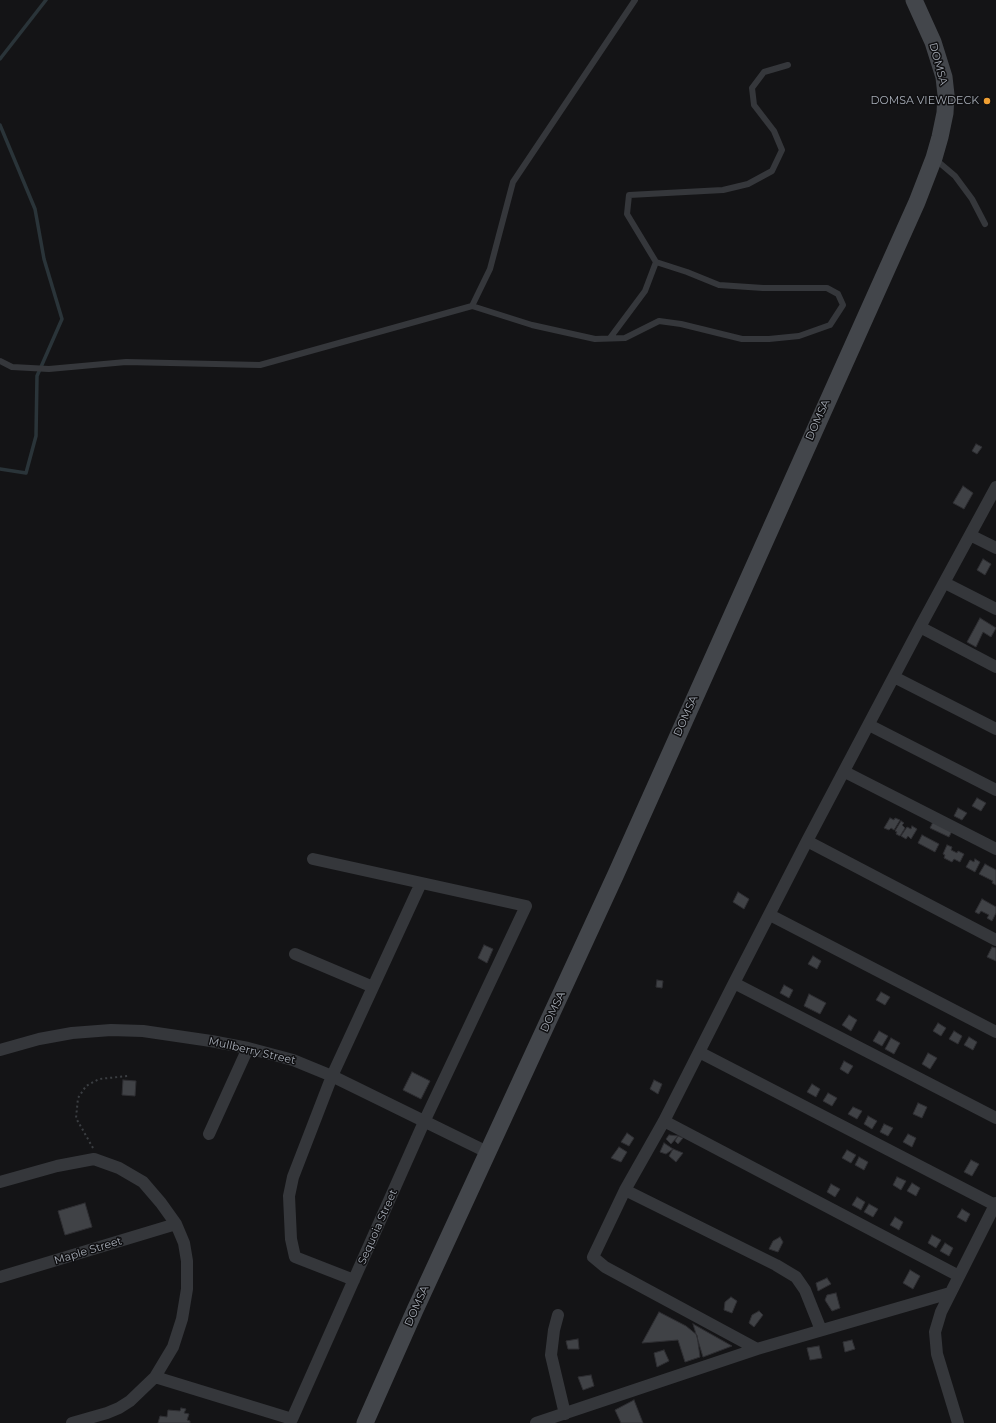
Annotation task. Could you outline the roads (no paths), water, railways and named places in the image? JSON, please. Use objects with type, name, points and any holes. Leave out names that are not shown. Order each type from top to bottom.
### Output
[{"type":"main road","name":"DOMSA","points":[[365,1423],[487,1152],[616,874],[917,202],[934,158],[945,113],[944,77],[933,42],[914,0]]},
{"type":"street","points":[[756,1349],[605,1267],[593,1257],[625,1190],[664,1121],[807,842],[920,627],[996,489]]},
{"type":"street","points":[[970,535],[996,548]]},
{"type":"street","points":[[945,582],[996,609]]},
{"type":"street","points":[[920,627],[996,667]]},
{"type":"street","points":[[894,677],[996,729]]},
{"type":"street","points":[[869,725],[996,790]]},
{"type":"street","points":[[845,772],[996,849]]},
{"type":"street","points":[[807,842],[996,940]]},
{"type":"street","points":[[313,858],[422,883],[332,1076],[293,1177],[289,1196],[291,1238],[295,1257],[354,1280]]},
{"type":"street","name":"Sequoia Street","points":[[156,1377],[292,1419],[424,1122],[526,906],[422,883]]},
{"type":"street","points":[[770,915],[996,1032]]},
{"type":"street","points":[[295,954],[373,987]]},
{"type":"street","points":[[734,982],[996,1118]]},
{"type":"street","name":"Mullberry Street","points":[[0,1050],[39,1039],[72,1033],[111,1030],[143,1031],[248,1048],[293,1060],[332,1076],[487,1152]]},
{"type":"street","points":[[209,1134],[248,1048]]},
{"type":"street","points":[[699,1052],[995,1204],[941,1312],[935,1332],[937,1354],[958,1423]]},
{"type":"street","points":[[664,1121],[959,1276]]},
{"type":"street","points":[[0,1182],[57,1166],[94,1159],[119,1168],[143,1182],[176,1224],[184,1243],[187,1261],[187,1289],[182,1319],[173,1347],[156,1377],[119,1408],[72,1423]]},
{"type":"street","points":[[625,1190],[776,1265],[796,1277],[805,1290],[821,1330]]},
{"type":"street","name":"Maple Street","points":[[0,1277],[176,1224]]},
{"type":"street","points":[[536,1423],[756,1349],[950,1293]]},
{"type":"street","points":[[558,1315],[554,1330],[551,1355],[565,1414]]},
{"type":"lane","points":[[472,306],[490,269],[513,182],[635,0]]},
{"type":"lane","points":[[0,361],[12,367],[49,369],[126,362],[260,365],[472,306],[532,326],[594,339],[625,338],[659,321],[681,324],[742,339],[769,339],[799,336],[830,325],[843,305],[838,294],[827,288],[763,288],[719,285],[687,272],[656,262],[627,214],[628,195],[723,190],[748,184],[772,172],[782,150],[774,131],[754,104],[752,88],[764,72],[788,65]]},
{"type":"lane","points":[[934,158],[956,176],[972,199],[985,224]]},
{"type":"lane","points":[[610,338],[644,291],[656,262]]},
{"type":"waterway","points":[[0,59],[46,0]]},
{"type":"waterway","points":[[0,125],[35,209],[44,259],[62,319],[37,376],[36,436],[26,473],[0,469]]},
{"type":"place","name":"DOMSA VIEWDECK","points":[[987,101]]}]
